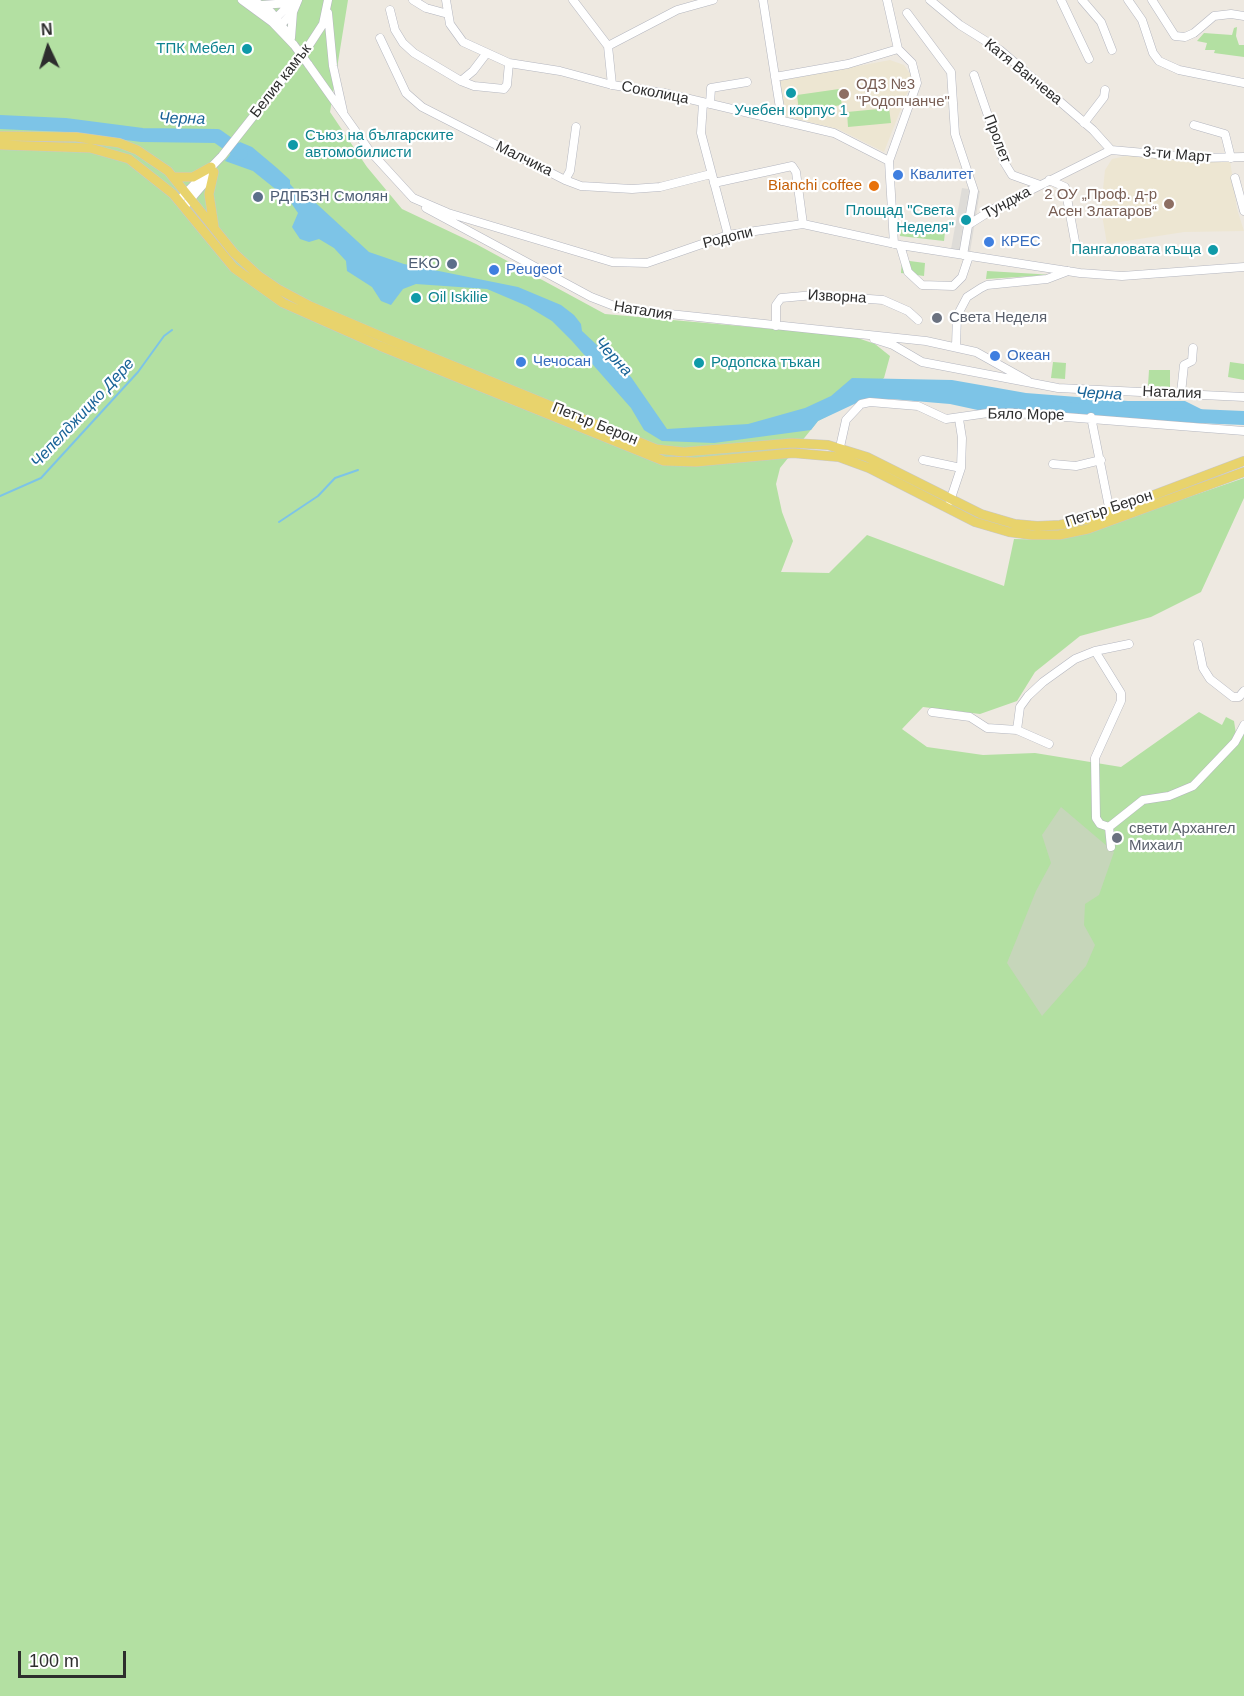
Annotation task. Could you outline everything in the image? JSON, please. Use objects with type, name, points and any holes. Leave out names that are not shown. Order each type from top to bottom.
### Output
[{"type":"main road","name":"Петър Берон","points":[[0,136],[76,137],[119,143],[155,160],[173,177],[185,200],[234,268],[261,289],[294,309],[664,461],[696,462],[793,453],[839,457],[869,468],[975,522],[1009,532],[1038,535],[1059,534],[1099,525],[1244,472]]},
{"type":"main road","name":"Петър Берон","points":[[0,145],[69,147],[112,152],[144,168],[185,200],[214,228],[234,253],[259,276],[310,306],[656,449],[684,452],[792,443],[840,447],[867,457],[950,501],[981,514],[1025,526],[1060,525],[1110,512],[1244,461]]},
{"type":"main road","points":[[173,177],[193,177],[212,170],[209,194],[214,228]]},
{"type":"street","points":[[242,0],[277,23]]},
{"type":"street","points":[[413,0],[426,8],[448,14]]},
{"type":"street","name":"Соколица","points":[[446,0],[450,24],[464,42],[509,63],[560,71],[612,85],[706,103],[834,133],[889,161]]},
{"type":"street","points":[[573,0],[608,46],[612,85]]},
{"type":"street","points":[[608,46],[676,10],[713,0]]},
{"type":"street","points":[[763,0],[782,121]]},
{"type":"street","points":[[887,0],[898,50],[912,63],[916,83],[889,161],[897,244],[908,272],[922,285],[952,286],[962,277],[974,191],[955,134],[951,72],[907,13]]},
{"type":"street","name":"Катя Ванчева","points":[[930,0],[960,25],[1000,50],[1084,123],[1111,150]]},
{"type":"street","points":[[1061,0],[1089,59]]},
{"type":"street","points":[[1082,0],[1101,22],[1112,50]]},
{"type":"street","points":[[1128,0],[1142,20],[1153,52],[1167,66],[1244,83]]},
{"type":"street","points":[[1152,0],[1175,36],[1185,37],[1194,33],[1214,16],[1231,14],[1244,16]]},
{"type":"street","points":[[277,23],[294,1]]},
{"type":"street","points":[[257,2],[294,1]]},
{"type":"street","points":[[293,43],[294,1]]},
{"type":"street","points":[[257,2],[277,23]]},
{"type":"street","points":[[328,4],[333,66],[345,118]]},
{"type":"street","name":"Белия камък","points":[[185,200],[212,170],[308,47],[323,24],[328,4]]},
{"type":"street","points":[[390,10],[395,30],[403,43],[414,53],[461,81],[474,86],[504,89],[507,85],[509,63]]},
{"type":"street","points":[[277,23],[293,12]]},
{"type":"street","name":"Родопи","points":[[277,23],[369,150],[413,198],[448,213],[612,262],[647,262],[728,235],[803,224],[897,244],[1069,271],[1122,276],[1244,267]]},
{"type":"street","name":"Малчика","points":[[380,38],[406,93],[422,107],[565,180],[581,186],[632,189],[660,187],[711,174]]},
{"type":"street","points":[[775,77],[848,64],[898,50]]},
{"type":"street","points":[[461,81],[473,71],[486,54]]},
{"type":"street","name":"Пролет","points":[[974,75],[1008,169],[1012,175],[1040,185]]},
{"type":"street","points":[[728,235],[701,133],[711,88],[747,82]]},
{"type":"street","points":[[1084,123],[1104,97],[1105,90]]},
{"type":"street","points":[[1194,125],[1221,130],[1228,137],[1231,158]]},
{"type":"street","points":[[565,180],[570,171],[576,127]]},
{"type":"street","name":"Тунджа","points":[[968,225],[995,208],[1111,150]]},
{"type":"street","name":"3-ти Март","points":[[1111,150],[1244,157]]},
{"type":"street","points":[[714,183],[792,166],[796,172],[803,224]]},
{"type":"street","points":[[1235,178],[1243,208]]},
{"type":"street","points":[[1050,180],[1065,187],[1076,247]]},
{"type":"street","name":"Наталия","points":[[413,198],[434,213],[605,304],[622,309],[956,346],[991,359],[1028,381]]},
{"type":"street","points":[[956,346],[957,316],[967,297],[987,285],[1047,279],[1069,271]]},
{"type":"street","name":"Изворна","points":[[776,326],[776,305],[781,298],[814,295],[883,300],[908,310],[918,320]]},
{"type":"street","name":"Наталия","points":[[864,335],[898,348],[922,362],[1078,390],[1244,397]]},
{"type":"street","points":[[1181,393],[1184,365],[1191,361],[1193,348]]},
{"type":"street","name":"Бяло Море","points":[[840,447],[846,420],[861,404],[884,402],[918,406],[946,419],[997,413],[1091,417],[1244,431]]},
{"type":"street","points":[[1091,417],[1110,512]]},
{"type":"street","points":[[950,501],[961,468],[962,438],[959,419]]},
{"type":"street","points":[[923,460],[961,468]]},
{"type":"street","points":[[1053,464],[1076,465],[1101,460]]},
{"type":"street","points":[[1017,730],[1020,707],[1043,682],[1075,659],[1095,651],[1129,644]]},
{"type":"street","points":[[1198,644],[1203,668],[1210,679],[1233,697],[1239,697],[1244,690]]},
{"type":"street","points":[[1095,651],[1116,683],[1121,701],[1106,731],[1094,766],[1096,818],[1100,824],[1109,827]]},
{"type":"street","points":[[932,712],[970,717],[987,728],[1017,730],[1049,744]]},
{"type":"street","points":[[1109,827],[1143,800],[1169,796],[1193,786],[1235,742],[1244,725]]},
{"type":"street","points":[[1109,827],[1111,847]]},
{"type":"shaded area","name":"ОДЗ №3 \"Родопчанче\"","points":[[890,60],[904,65],[913,78],[884,152],[838,129],[784,116],[779,81]]},
{"type":"shaded area","name":"2 ОУ „Проф. д-р Асен Златаров“","points":[[1131,155],[1230,160],[1237,209],[1244,231],[1184,232],[1107,244],[1101,209],[1105,170],[1112,159]]},
{"type":"shaded area","name":"Площад \"Света Неделя\"","points":[[962,188],[980,191],[970,252],[951,249]]},
{"type":"green space","points":[[0,0],[348,0],[330,112],[367,167],[402,209],[476,244],[605,314],[852,336],[875,344],[890,356],[884,378],[843,408],[818,421],[780,468],[776,484],[782,512],[793,541],[781,572],[829,573],[867,535],[1004,586],[1014,539],[1053,540],[1087,532],[1244,478],[1244,498],[1201,592],[1151,617],[1080,636],[1035,672],[1017,701],[980,714],[923,707],[902,729],[927,747],[983,755],[1035,753],[1121,767],[1199,712],[1222,725],[1226,717],[1234,721],[1236,734],[1244,730],[1244,1696],[0,1696]]},
{"type":"green space","points":[[1237,27],[1236,36],[1239,45],[1244,45],[1244,57],[1205,50],[1207,43],[1197,41],[1204,33],[1232,35],[1234,28]]},
{"type":"green space","points":[[839,89],[842,105],[799,111],[797,95]]},
{"type":"green space","points":[[889,108],[891,123],[848,127],[847,112]]},
{"type":"green space","points":[[901,227],[945,232],[944,241],[900,236]]},
{"type":"green space","points":[[902,260],[925,263],[924,276],[901,273]]},
{"type":"green space","points":[[987,271],[1038,274],[1049,275],[986,279]]},
{"type":"green space","points":[[1053,362],[1066,363],[1065,379],[1051,378]]},
{"type":"green space","points":[[1230,362],[1244,364],[1244,380],[1228,377]]},
{"type":"green space","points":[[1149,370],[1170,370],[1170,387],[1148,386]]},
{"type":"green space","points":[[1061,807],[1114,852],[1099,895],[1085,904],[1084,925],[1095,945],[1086,966],[1042,1016],[1007,963],[1036,891],[1051,863],[1042,835]]},
{"type":"water","points":[[240,142],[252,147],[277,168],[290,180],[290,184],[299,194],[306,194],[369,252],[404,264],[518,287],[561,305],[574,315],[581,324],[582,331],[631,377],[667,429],[748,424],[805,408],[831,396],[852,378],[952,380],[1026,393],[1128,401],[1185,401],[1205,411],[1170,414],[1037,403],[1020,410],[987,412],[950,404],[865,399],[818,421],[811,430],[714,443],[662,441],[644,430],[631,408],[552,321],[527,306],[487,289],[416,284],[403,289],[391,305],[381,301],[372,287],[347,271],[346,261],[334,248],[319,239],[309,242],[300,239],[292,227],[298,213],[289,200],[253,171],[225,161]]},
{"type":"waterway","name":"Черна","points":[[0,122],[65,125],[142,135],[217,136],[241,153]]},
{"type":"waterway","name":"Чепелджицко Дере","points":[[0,496],[41,478],[138,372],[164,336],[172,330]]},
{"type":"waterway","name":"Черна","points":[[1011,405],[1100,412],[1244,418]]},
{"type":"waterway","points":[[279,522],[318,496],[335,478],[358,470]]},
{"type":"place","name":"ТПК Мебел","points":[[247,49]]},
{"type":"place","name":"Учебен корпус 1","points":[[791,93]]},
{"type":"place","name":"ОДЗ №3 \"Родопчанче\"","points":[[844,94]]},
{"type":"place","name":"Съюз на българските автомобилисти","points":[[293,145]]},
{"type":"place","name":"Квалитет","points":[[898,175]]},
{"type":"place","name":"Bianchi coffee","points":[[874,186]]},
{"type":"place","name":"РДПБЗН Смолян","points":[[258,197]]},
{"type":"place","name":"2 ОУ „Проф. д-р Асен Златаров“","points":[[1169,204]]},
{"type":"place","name":"Площад \"Света Неделя\"","points":[[966,220]]},
{"type":"place","name":"КРЕС","points":[[989,242]]},
{"type":"place","name":"Пангаловата къща","points":[[1213,250]]},
{"type":"place","name":"EKO","points":[[452,264]]},
{"type":"place","name":"Peugeot","points":[[494,270]]},
{"type":"place","name":"Oil Iskilie","points":[[416,298]]},
{"type":"place","name":"Света Неделя","points":[[937,318]]},
{"type":"place","name":"Океан","points":[[995,356]]},
{"type":"place","name":"Чечосан","points":[[521,362]]},
{"type":"place","name":"Родопска тъкан","points":[[699,363]]},
{"type":"place","name":"свети Архангел Михаил","points":[[1117,838]]}]
